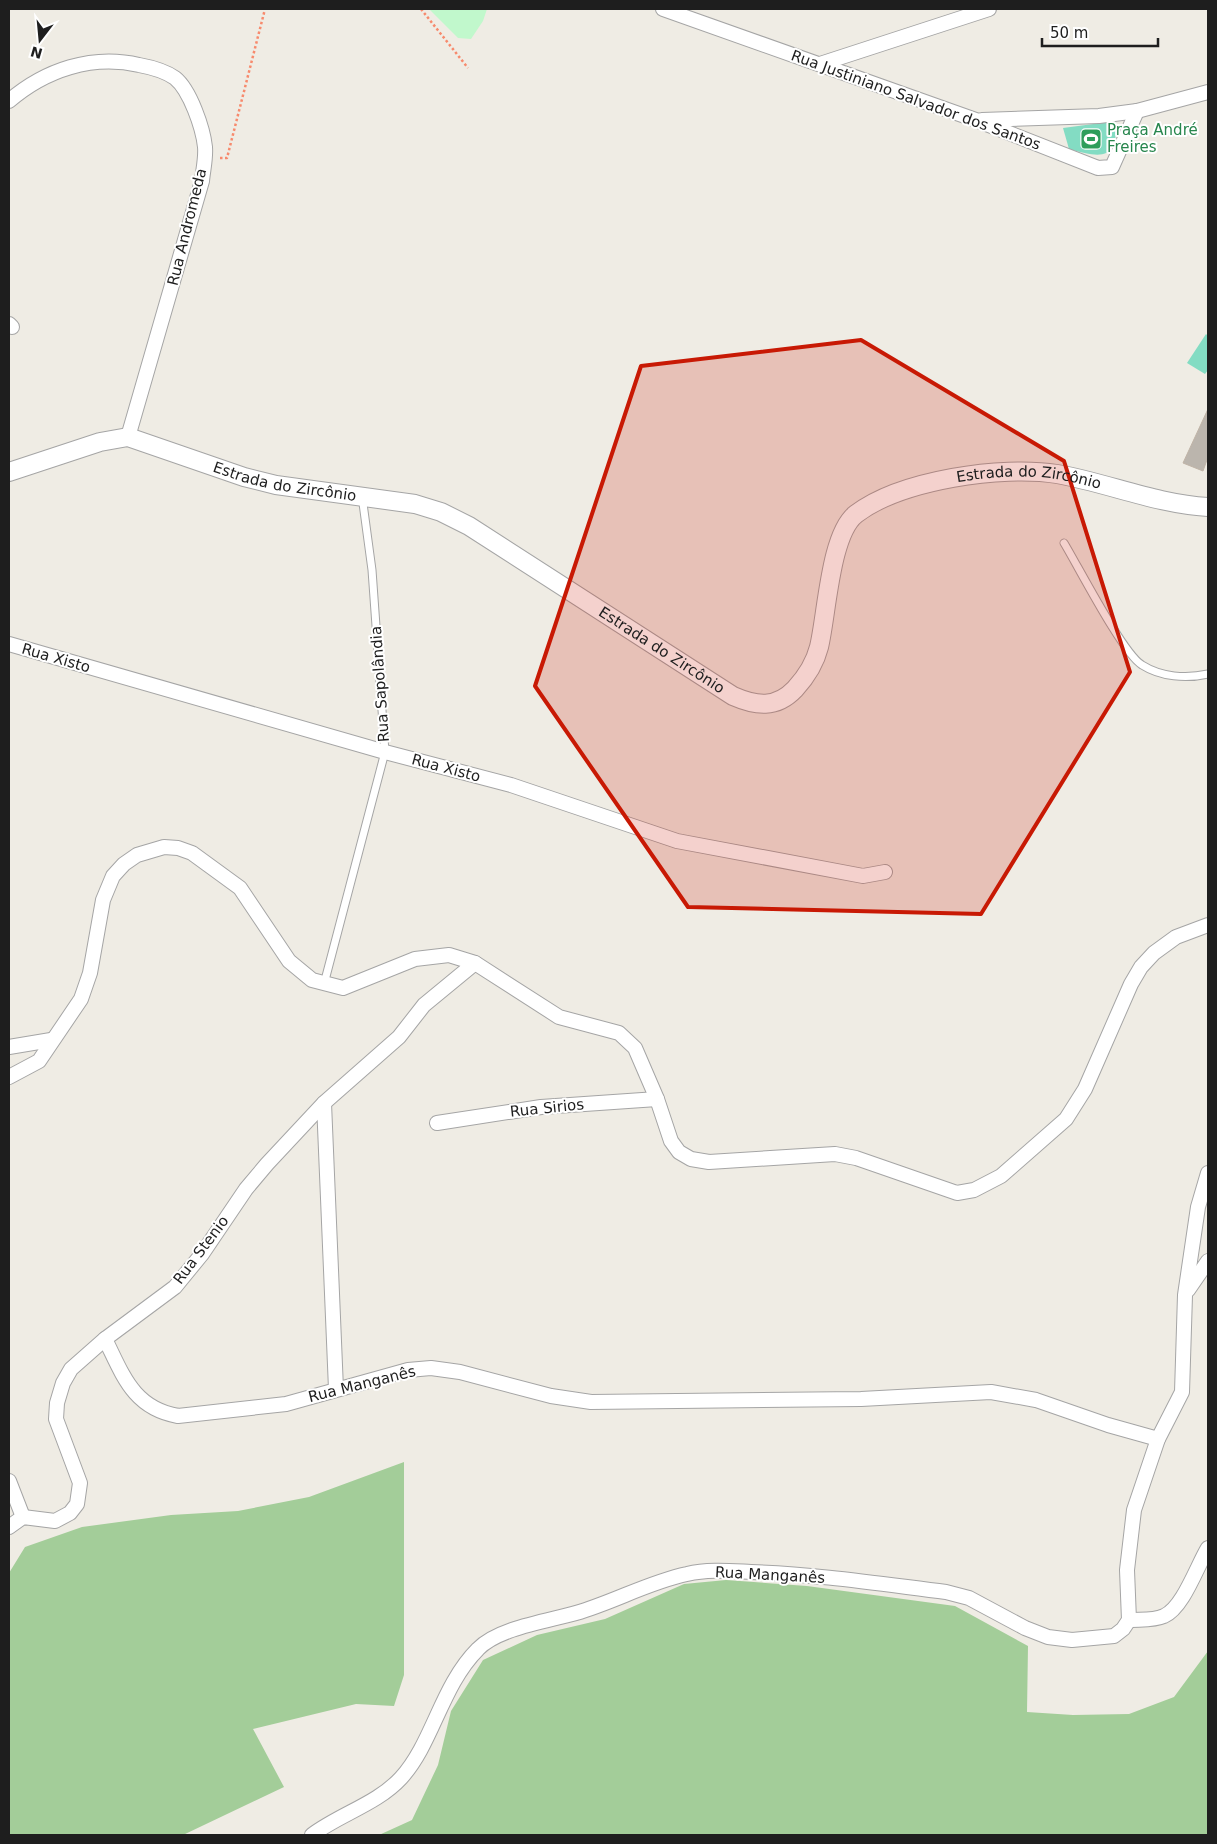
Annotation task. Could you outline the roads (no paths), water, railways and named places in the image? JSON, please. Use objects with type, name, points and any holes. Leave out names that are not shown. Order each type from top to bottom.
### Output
[{"type":"street","name":"Rua Justiniano Salvador dos Santos","points":[[667,9],[976,120],[1098,168],[1112,167],[1137,112]]},
{"type":"street","points":[[820,64],[989,9]]},
{"type":"street","name":"Rua Andromeda","points":[[9,101],[34,82],[61,70],[95,61],[122,61],[150,67],[176,79],[194,106],[205,147],[202,181],[128,436]]},
{"type":"street","points":[[976,120],[1099,116],[1137,112],[1208,92]]},
{"type":"street","points":[[9,472],[100,442],[128,436]]},
{"type":"street","name":"Estrada do Zircônio","points":[[128,436],[244,477],[276,485],[362,496],[424,507],[441,512],[469,526],[733,696],[751,704],[770,704],[789,695],[807,676],[819,648],[838,544],[846,524],[866,508],[895,492],[944,478],[1010,472],[1055,474],[1185,506],[1208,507]]},
{"type":"street","name":"Rua Xisto","points":[[9,644],[385,752],[511,785],[699,846],[863,876],[885,872]]},
{"type":"street","points":[[9,1077],[39,1061],[51,1040],[71,1016],[81,998],[90,972],[104,900],[114,876],[124,864],[137,855],[164,847],[192,853],[240,888],[289,961],[312,980],[343,988],[415,959],[449,955],[475,963],[559,1016],[618,1033],[629,1040],[635,1048],[657,1099],[672,1141],[679,1152],[691,1159],[709,1162],[835,1154],[856,1158],[957,1193],[974,1190],[1001,1176],[1066,1119],[1085,1089],[1131,984],[1141,967],[1154,953],[1176,937],[1208,925]]},
{"type":"street","name":"Rua Stenio","points":[[23,1517],[55,1521],[70,1513],[77,1504],[80,1483],[56,1419],[57,1403],[63,1383],[71,1369],[105,1338],[175,1287],[202,1254],[246,1188],[324,1104],[399,1037],[424,1005],[475,963]]},
{"type":"street","points":[[9,1047],[51,1040]]},
{"type":"street","name":"Rua Sirios","points":[[437,1123],[541,1107],[657,1099]]},
{"type":"street","points":[[324,1104],[336,1389]]},
{"type":"street","points":[[1208,1173],[1198,1207],[1185,1295],[1182,1392],[1158,1439],[1133,1518],[1127,1570],[1129,1620],[1154,1619],[1172,1611],[1179,1602],[1208,1548]]},
{"type":"street","points":[[1185,1295],[1208,1261]]},
{"type":"street","name":"Rua Manganês","points":[[105,1338],[128,1386],[140,1399],[162,1413],[178,1416],[257,1409],[286,1404],[408,1370],[431,1368],[460,1372],[551,1396],[591,1402],[861,1399],[991,1392],[1036,1400],[1108,1425],[1158,1439]]},
{"type":"street","points":[[9,1480],[23,1517],[9,1527]]},
{"type":"street","name":"Rua Manganês","points":[[312,1835],[384,1794],[402,1777],[417,1755],[451,1684],[478,1648],[489,1640],[506,1632],[592,1608],[687,1574],[714,1571],[792,1573],[946,1592],[969,1598],[1025,1628],[1048,1637],[1072,1640],[1114,1636],[1123,1629],[1129,1620]]},
{"type":"lane","name":"Rua Sapolândia","points":[[324,984],[385,752],[372,570],[362,496]]},
{"type":"lane","points":[[1064,543],[1126,648],[1140,664],[1159,674],[1195,677],[1208,674]]},
{"type":"place","name":"Praça André Freires","points":[[1091,139]]}]
